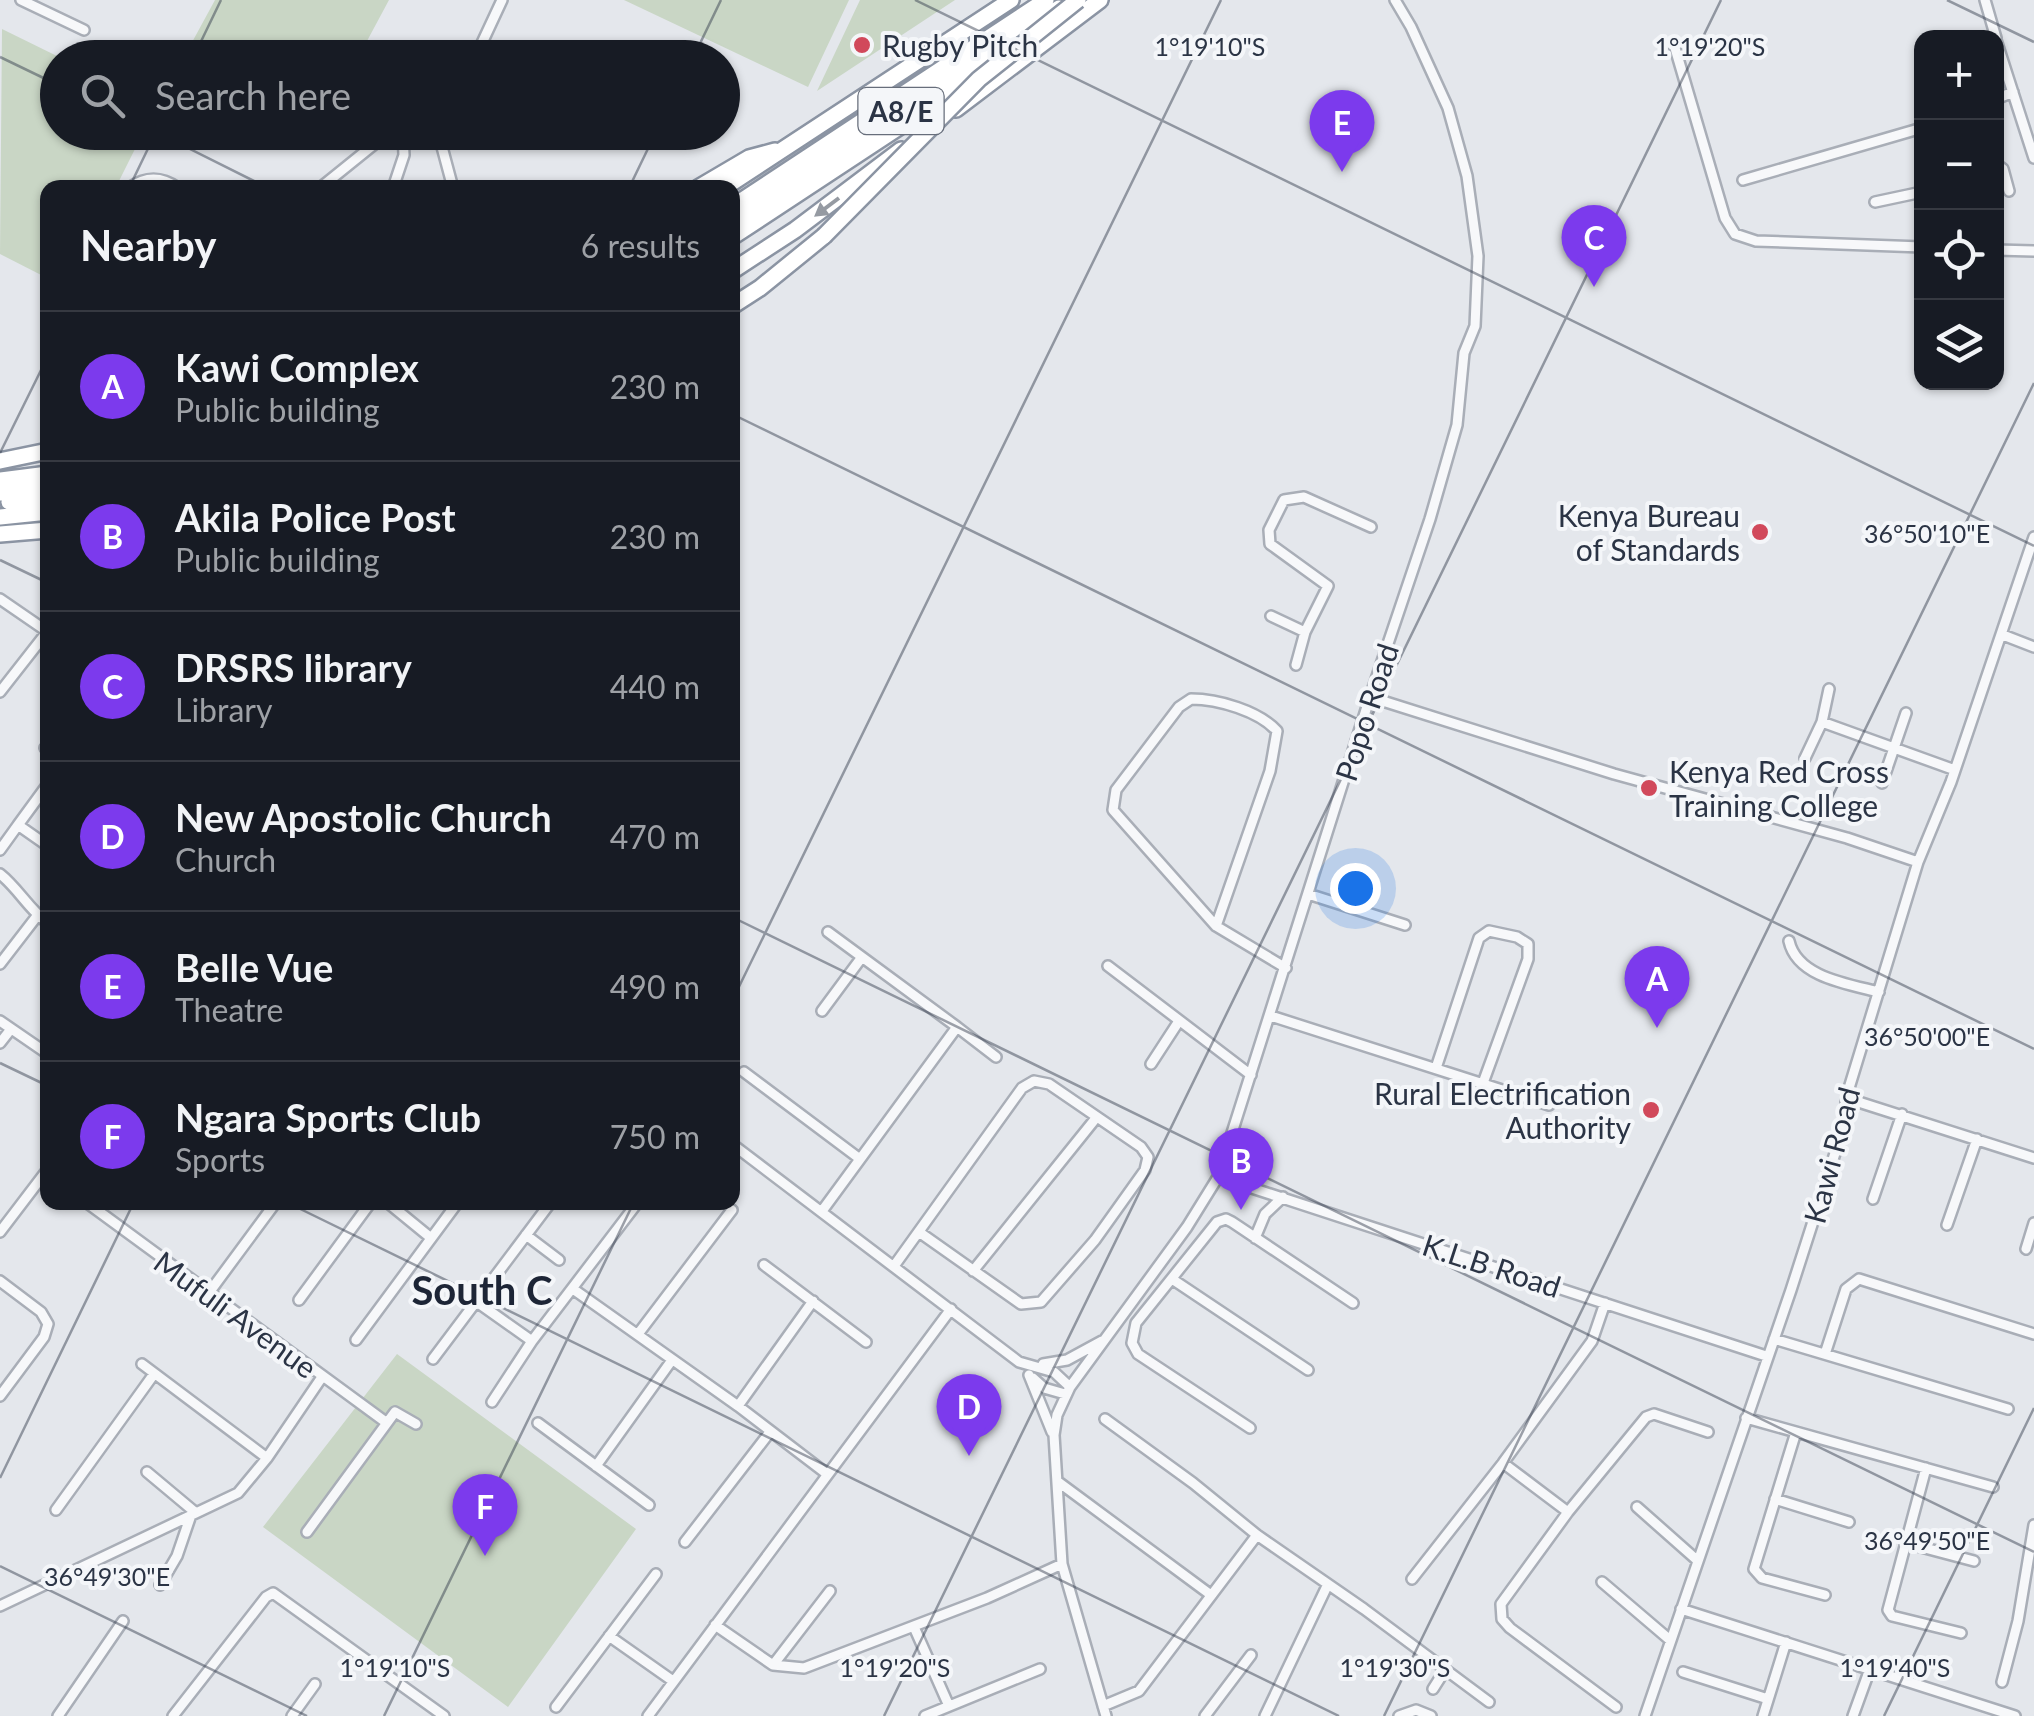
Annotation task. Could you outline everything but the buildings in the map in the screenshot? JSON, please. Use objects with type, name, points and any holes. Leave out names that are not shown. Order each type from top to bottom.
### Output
[{"type":"highway","points":[[737,180],[1011,0]]},
{"type":"highway","name":"A8/E","points":[[740,200],[1046,0]]},
{"type":"highway","points":[[740,301],[824,236],[978,79],[1074,0]]},
{"type":"highway","name":"A8/E","points":[[740,219],[1074,0]]},
{"type":"highway","points":[[740,232],[1096,0]]},
{"type":"highway","points":[[740,266],[795,230],[1096,0]]},
{"type":"highway","points":[[711,180],[748,158],[790,147]]},
{"type":"highway","points":[[0,460],[40,453]]},
{"type":"highway","points":[[0,480],[40,475]]},
{"type":"highway","points":[[0,493],[40,488]]},
{"type":"highway","points":[[0,503],[40,499]]},
{"type":"highway","points":[[0,516],[40,513]]},
{"type":"highway","points":[[0,525],[40,526]]},
{"type":"highway","points":[[0,534],[40,527]]},
{"type":"street","points":[[21,0],[84,30]]},
{"type":"street","points":[[483,40],[502,0]]},
{"type":"street","name":"Popo Road","points":[[1068,1390],[1187,1227],[1218,1176],[1457,425],[1464,352],[1475,326],[1478,298],[1472,206],[1454,128],[1436,78],[1395,0]]},
{"type":"street","points":[[1984,0],[1993,30]]},
{"type":"street","points":[[1675,48],[1726,218],[1736,234],[1756,241],[1914,247]]},
{"type":"street","points":[[2004,64],[2034,158]]},
{"type":"street","points":[[2004,96],[2013,92]]},
{"type":"street","points":[[1743,180],[1914,130]]},
{"type":"street","points":[[332,180],[368,150]]},
{"type":"street","points":[[396,180],[404,150]]},
{"type":"street","points":[[443,150],[451,180]]},
{"type":"street","points":[[2004,173],[2009,191]]},
{"type":"street","points":[[1875,202],[1914,194]]},
{"type":"street","points":[[2004,250],[2034,252]]},
{"type":"street","points":[[1296,665],[1305,632],[1328,586],[1270,544],[1269,530],[1279,507],[1284,500],[1304,497],[1372,527]]},
{"type":"street","name":"Kawi Road","points":[[1645,1716],[1846,1119],[1846,1098],[1918,862],[1956,770],[2034,537]]},
{"type":"street","points":[[0,599],[40,627]]},
{"type":"street","points":[[1271,616],[1305,632]]},
{"type":"street","points":[[2003,636],[2034,647]]},
{"type":"street","points":[[0,692],[40,641]]},
{"type":"street","points":[[1805,758],[1822,722],[1829,690]]},
{"type":"street","points":[[1370,696],[1614,774],[1847,838],[1918,862]]},
{"type":"street","points":[[1216,926],[1270,771],[1277,731],[1268,722],[1249,714],[1191,699],[1179,707],[1123,782],[1112,806],[1116,816],[1216,926],[1286,968]]},
{"type":"street","points":[[1882,782],[1906,714]]},
{"type":"street","points":[[1822,722],[1956,770]]},
{"type":"street","points":[[0,850],[40,795]]},
{"type":"street","points":[[18,825],[40,840]]},
{"type":"street","points":[[0,874],[27,899],[40,918]]},
{"type":"street","points":[[1308,894],[1405,924]]},
{"type":"street","points":[[0,964],[37,916]]},
{"type":"street","points":[[1436,1068],[1480,938],[1489,931],[1517,937],[1528,944],[1528,959],[1483,1083]]},
{"type":"street","points":[[828,932],[996,1057]]},
{"type":"street","points":[[1789,941],[1792,955],[1814,972],[1879,992]]},
{"type":"street","points":[[822,1011],[862,958]]},
{"type":"street","points":[[1108,966],[1251,1075]]},
{"type":"street","points":[[1271,1016],[1549,1105]]},
{"type":"street","points":[[0,1021],[40,1049]]},
{"type":"street","points":[[1151,1064],[1179,1022]]},
{"type":"street","points":[[822,1211],[957,1027]]},
{"type":"street","points":[[0,1043],[11,1029]]},
{"type":"street","points":[[744,1072],[860,1160]]},
{"type":"street","points":[[894,1266],[1027,1084],[1048,1084],[1142,1147],[1148,1156],[1145,1170],[1095,1240],[1041,1302],[1032,1305],[1021,1304],[919,1232]]},
{"type":"street","points":[[1846,1098],[2034,1158]]},
{"type":"street","points":[[1874,1199],[1902,1114]]},
{"type":"street","points":[[974,1272],[1096,1118]]},
{"type":"street","points":[[1947,1225],[1977,1139]]},
{"type":"street","points":[[740,1150],[1019,1362],[1044,1388],[1068,1390]]},
{"type":"street","name":"K.L.B Road","points":[[1218,1176],[1766,1356]]},
{"type":"street","points":[[0,1232],[40,1181]]},
{"type":"street","points":[[1255,1238],[1265,1214],[1283,1197]]},
{"type":"street","name":"Mufuli Avenue","points":[[97,1210],[386,1423]]},
{"type":"street","points":[[208,1294],[270,1210]]},
{"type":"street","points":[[299,1300],[365,1210]]},
{"type":"street","points":[[397,1210],[432,1238]]},
{"type":"street","points":[[356,1340],[452,1210]]},
{"type":"street","points":[[433,1359],[545,1210]]},
{"type":"street","points":[[492,1402],[628,1210]]},
{"type":"street","points":[[638,1334],[732,1210]]},
{"type":"street","points":[[1250,1428],[1138,1354],[1132,1342],[1136,1324],[1221,1219],[1232,1222],[1352,1303]]},
{"type":"street","points":[[2026,1249],[2034,1224]]},
{"type":"street","points":[[526,1236],[559,1260]]},
{"type":"street","points":[[764,1265],[866,1342]]},
{"type":"street","points":[[1824,1354],[1846,1289],[1859,1279],[2034,1334]]},
{"type":"street","points":[[1172,1280],[1308,1370]]},
{"type":"street","points":[[0,1281],[42,1312],[48,1324],[44,1337],[0,1396]]},
{"type":"street","points":[[573,1289],[828,1474]]},
{"type":"street","points":[[477,1302],[532,1341]]},
{"type":"street","points":[[738,1406],[813,1302]]},
{"type":"street","points":[[1412,1579],[1592,1341],[1605,1303]]},
{"type":"street","points":[[648,1716],[951,1309]]},
{"type":"street","points":[[1019,1362],[1067,1360],[1106,1338]]},
{"type":"street","points":[[1774,1338],[2008,1409]]},
{"type":"street","points":[[596,1466],[672,1360]]},
{"type":"street","points":[[142,1364],[266,1458]]},
{"type":"street","points":[[1035,1364],[1060,1376],[1068,1390]]},
{"type":"street","points":[[56,1510],[154,1374]]},
{"type":"street","points":[[1030,1375],[1054,1439]]},
{"type":"street","points":[[0,1606],[238,1493],[322,1377]]},
{"type":"street","points":[[1068,1390],[1057,1415],[1054,1439],[1062,1564],[1105,1711],[1139,1691],[1258,1535]]},
{"type":"street","points":[[307,1532],[386,1423],[398,1412],[416,1424]]},
{"type":"street","points":[[1616,1707],[1502,1619],[1502,1604],[1568,1512],[1646,1418],[1654,1414],[1664,1416],[1708,1432]]},
{"type":"street","points":[[1746,1418],[1993,1487]]},
{"type":"street","points":[[1105,1419],[1489,1702]]},
{"type":"street","points":[[538,1423],[649,1505]]},
{"type":"street","points":[[685,1542],[770,1432]]},
{"type":"street","points":[[1796,1432],[1754,1568],[1756,1574],[1826,1595]]},
{"type":"street","points":[[1503,1463],[1568,1512]]},
{"type":"street","points":[[1926,1468],[1888,1601],[1889,1613],[1961,1633]]},
{"type":"street","points":[[147,1472],[193,1514]]},
{"type":"street","points":[[1056,1482],[1211,1595]]},
{"type":"street","points":[[1775,1499],[1849,1522]]},
{"type":"street","points":[[1637,1507],[1698,1561]]},
{"type":"street","points":[[160,1585],[177,1556],[193,1514]]},
{"type":"street","points":[[2002,1682],[2018,1621],[2034,1525]]},
{"type":"street","points":[[1906,1543],[1974,1561]]},
{"type":"street","points":[[715,1625],[773,1665],[804,1668],[914,1627],[1062,1564]]},
{"type":"street","points":[[556,1707],[656,1574]]},
{"type":"street","points":[[1602,1582],[1670,1640]]},
{"type":"street","points":[[1265,1716],[1328,1584]]},
{"type":"street","points":[[773,1665],[830,1590]]},
{"type":"street","points":[[173,1716],[273,1593],[444,1716]]},
{"type":"street","points":[[1681,1608],[2016,1716]]},
{"type":"street","points":[[58,1716],[124,1621]]},
{"type":"street","points":[[914,1627],[948,1706]]},
{"type":"street","points":[[609,1636],[674,1681]]},
{"type":"street","points":[[1763,1716],[1786,1642]]},
{"type":"street","points":[[1205,1716],[1251,1656]]},
{"type":"street","points":[[924,1716],[1040,1669]]},
{"type":"street","points":[[1853,1716],[1870,1669]]},
{"type":"street","points":[[1433,1689],[1445,1670]]},
{"type":"street","points":[[1683,1672],[1768,1699]]},
{"type":"street","points":[[292,1716],[315,1684]]},
{"type":"street","points":[[1399,1716],[1416,1710],[1431,1716]]},
{"type":"green space","points":[[215,0],[389,0],[368,40],[193,40]]},
{"type":"green space","points":[[624,0],[849,0],[808,87],[740,55],[740,40],[709,40]]},
{"type":"green space","name":"Rugby Pitch","points":[[860,0],[955,0],[817,91]]},
{"type":"green space","points":[[2,29],[40,48],[40,150],[134,150],[120,180],[40,180],[40,274],[0,254]]},
{"type":"green space","points":[[397,1354],[636,1529],[508,1707],[263,1527]]},
{"type":"place","name":"Rugby Pitch","points":[[862,45]]},
{"type":"place","name":"Belle Vue","points":[[1342,172]]},
{"type":"place","name":"DRSRS library","points":[[1594,287]]},
{"type":"place","name":"Kenya Bureau of Standards","points":[[1760,532]]},
{"type":"place","name":"Kenya Red Cross Training College","points":[[1649,788]]},
{"type":"place","name":"Kawi Complex","points":[[1657,1028]]},
{"type":"place","name":"Rural Electrification Authority","points":[[1651,1110]]},
{"type":"place","name":"Akila Police Post","points":[[1241,1210]]},
{"type":"place","name":"New Apostolic Church","points":[[969,1456]]},
{"type":"place","name":"Ngara Sports Club","points":[[485,1556]]},
{"type":"district","name":"South C","points":[[482,1290]]}]
